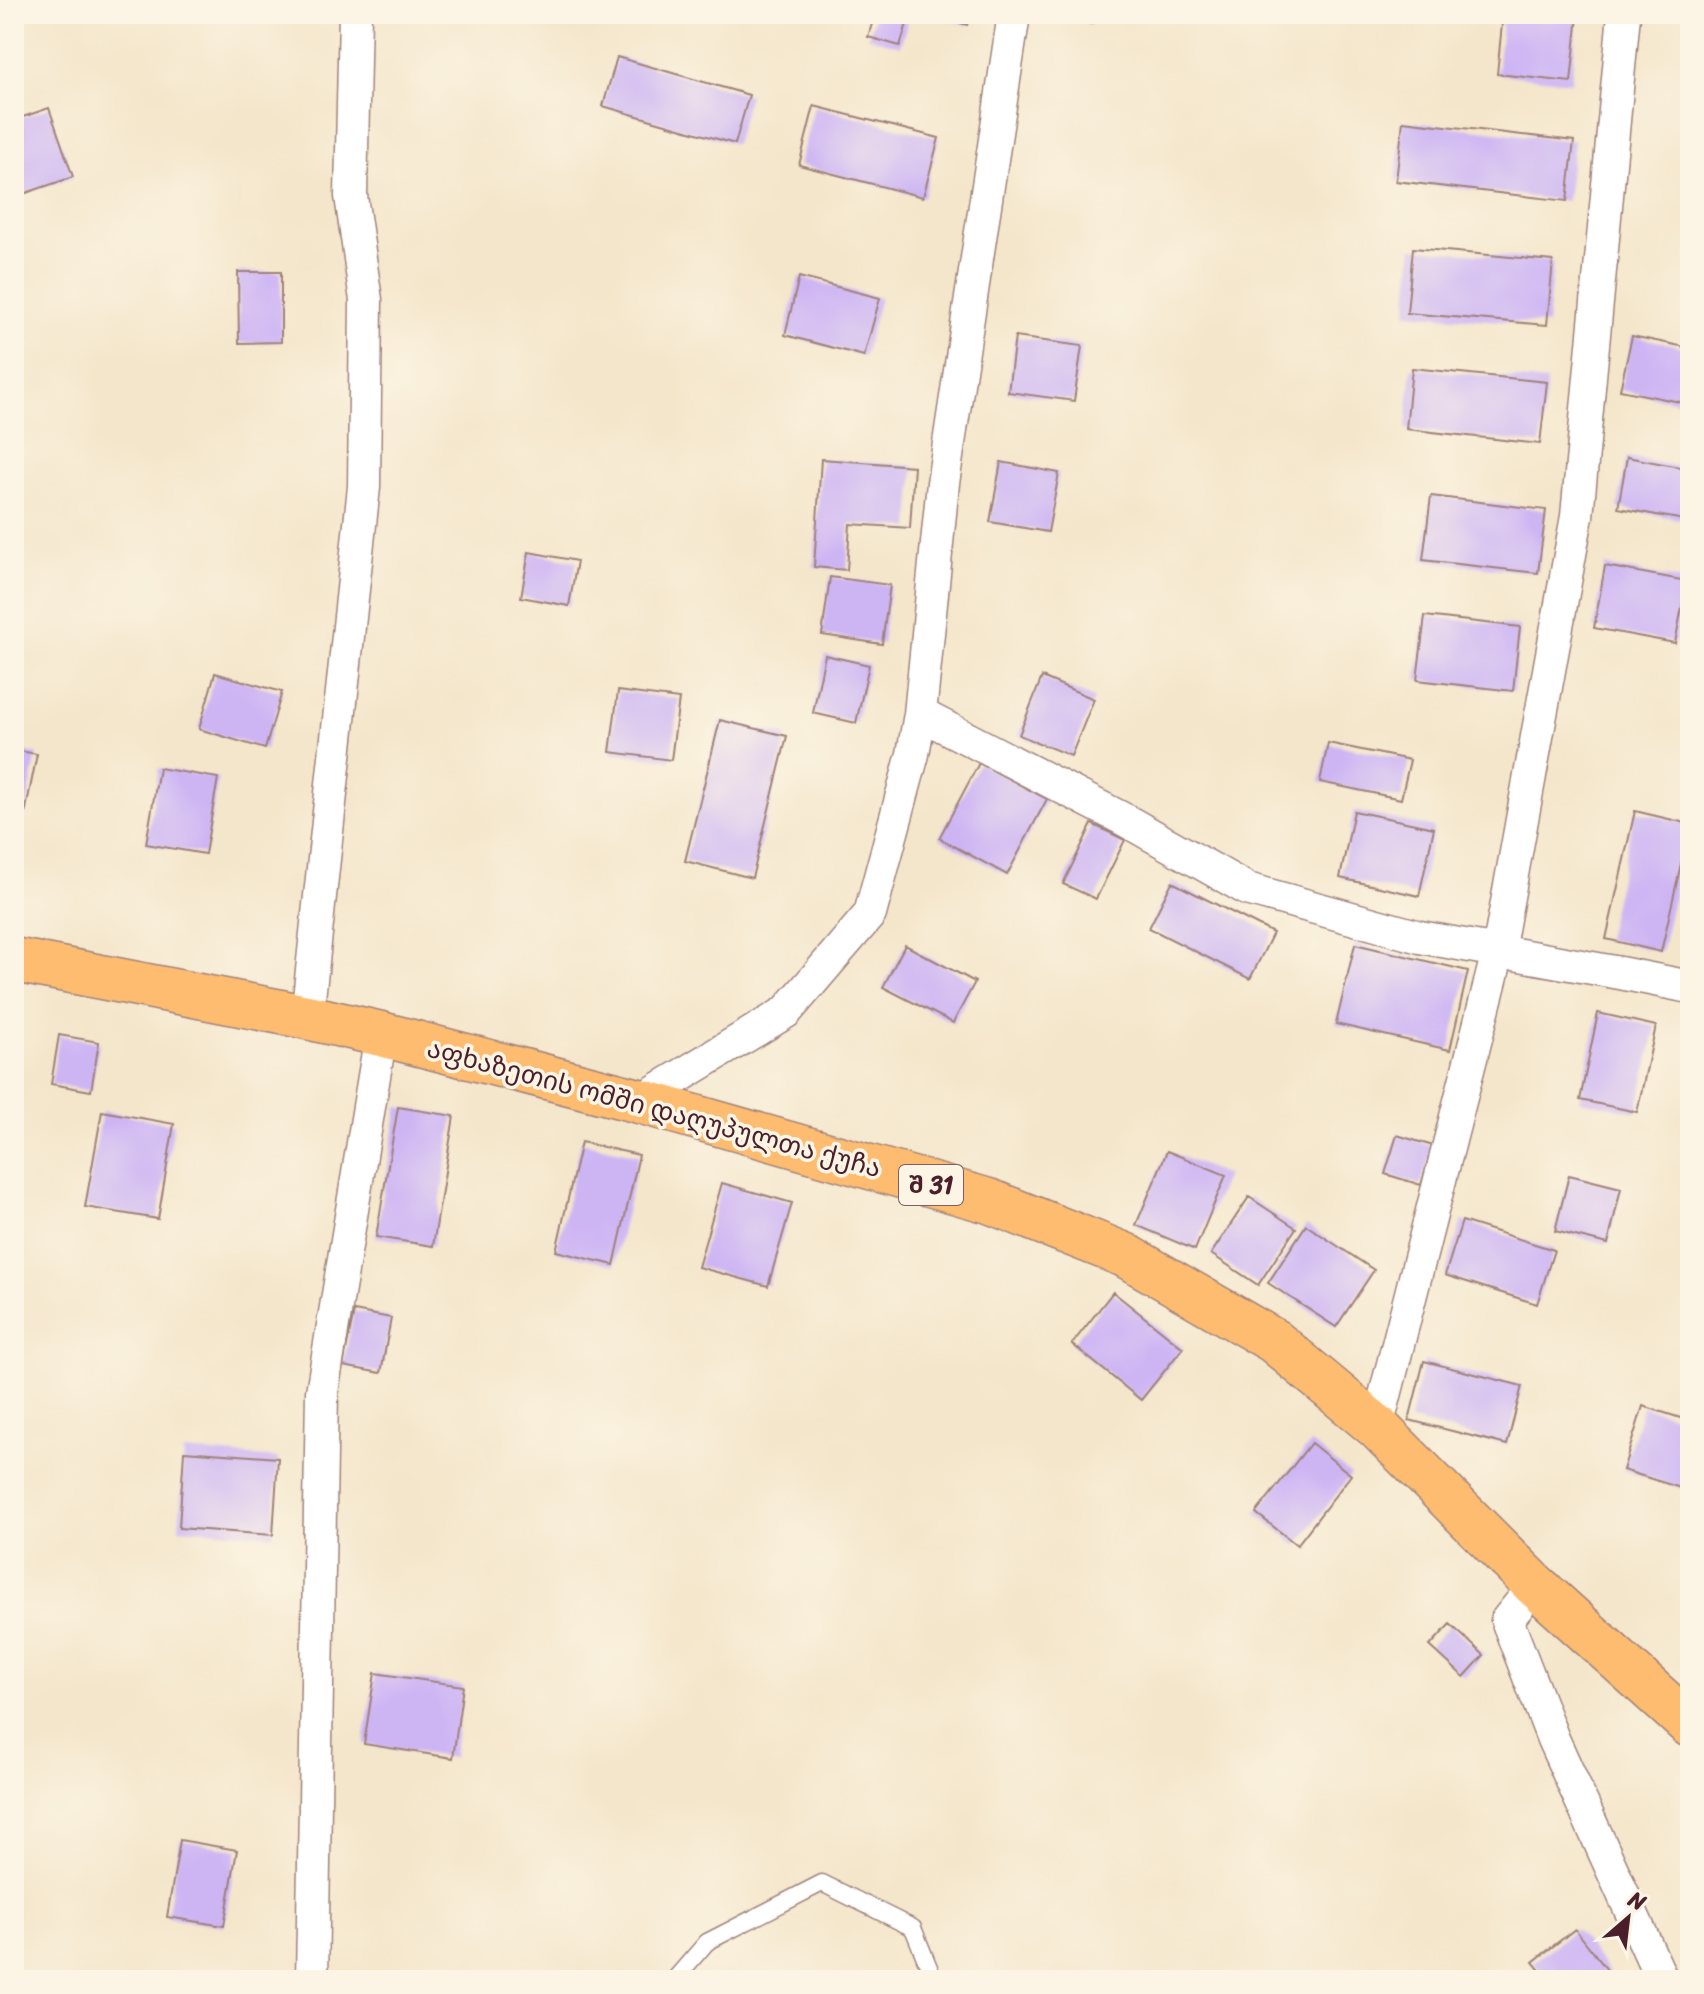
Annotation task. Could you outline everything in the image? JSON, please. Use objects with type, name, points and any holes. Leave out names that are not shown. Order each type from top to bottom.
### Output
[{"type":"main road","name":"აფხაზეთის ომში დაღუპულთა ქუჩა","points":[[14,960],[307,1017],[639,1101],[989,1201],[1125,1255],[1274,1341],[1377,1427],[1535,1585],[1690,1725]]},
{"type":"street","points":[[307,1017],[364,487],[366,300],[351,196],[355,14]]},
{"type":"street","points":[[639,1101],[786,1012],[870,914],[913,754],[920,714],[943,483],[1014,14]]},
{"type":"street","points":[[1377,1427],[1498,952],[1577,516],[1624,14]]},
{"type":"street","points":[[920,714],[1125,820],[1247,889],[1420,937],[1690,987]]},
{"type":"street","points":[[312,1980],[322,1392],[381,1034]]},
{"type":"street","points":[[1535,1585],[1507,1620],[1553,1739],[1662,1980]]},
{"type":"lane","points":[[674,1980],[707,1942],[822,1883],[913,1928],[934,1980]]},
{"type":"building","points":[[875,14],[910,14],[900,46],[868,37]]},
{"type":"building","points":[[932,14],[971,14],[967,25]]},
{"type":"building","points":[[1054,14],[1095,14],[1092,24]]},
{"type":"building","points":[[1503,14],[1578,15],[1571,82],[1497,74]]},
{"type":"building","points":[[617,57],[749,95],[735,144],[603,106]]},
{"type":"building","points":[[814,106],[939,138],[923,197],[799,165]]},
{"type":"building","points":[[49,108],[73,177],[14,197],[14,120]]},
{"type":"building","points":[[1403,121],[1574,141],[1567,201],[1396,181]]},
{"type":"building","points":[[1413,248],[1553,261],[1547,325],[1407,313]]},
{"type":"building","points":[[238,272],[281,272],[281,342],[239,343]]},
{"type":"building","points":[[799,277],[880,298],[864,356],[785,335]]},
{"type":"building","points":[[1632,336],[1690,348],[1690,404],[1620,390]]},
{"type":"building","points":[[1015,337],[1082,346],[1074,401],[1008,392]]},
{"type":"building","points":[[1412,368],[1547,382],[1540,444],[1406,429]]},
{"type":"building","points":[[1627,457],[1690,469],[1690,521],[1618,508]]},
{"type":"building","points":[[821,459],[914,466],[910,528],[850,524],[847,570],[814,567]]},
{"type":"building","points":[[1001,462],[1059,473],[1048,532],[990,522]]},
{"type":"building","points":[[1431,496],[1546,510],[1538,573],[1423,560]]},
{"type":"building","points":[[529,552],[577,561],[569,606],[521,597]]},
{"type":"building","points":[[1605,566],[1687,581],[1675,643],[1594,628]]},
{"type":"building","points":[[830,577],[890,585],[882,644],[822,635]]},
{"type":"building","points":[[1425,616],[1520,627],[1513,691],[1417,680]]},
{"type":"building","points":[[825,655],[869,665],[856,723],[813,713]]},
{"type":"building","points":[[215,673],[282,692],[265,749],[199,729]]},
{"type":"building","points":[[1042,677],[1094,699],[1071,756],[1019,735]]},
{"type":"building","points":[[618,691],[679,699],[671,760],[610,752]]},
{"type":"building","points":[[720,720],[787,736],[752,878],[685,861]]},
{"type":"building","points":[[1328,743],[1410,760],[1401,799],[1320,782]]},
{"type":"building","points":[[14,750],[37,754],[25,814],[14,812]]},
{"type":"building","points":[[979,763],[1047,799],[1007,875],[939,838]]},
{"type":"building","points":[[159,768],[218,778],[205,854],[146,844]]},
{"type":"building","points":[[1354,811],[1434,828],[1419,896],[1340,878]]},
{"type":"building","points":[[1635,811],[1690,824],[1661,952],[1606,939]]},
{"type":"building","points":[[1092,824],[1125,840],[1096,899],[1063,884]]},
{"type":"building","points":[[1172,882],[1273,933],[1250,979],[1149,928]]},
{"type":"building","points":[[1355,944],[1468,971],[1450,1050],[1336,1024]]},
{"type":"building","points":[[905,945],[975,982],[953,1023],[883,987]]},
{"type":"building","points":[[1598,1013],[1656,1026],[1637,1112],[1580,1100]]},
{"type":"building","points":[[59,1035],[99,1042],[91,1091],[51,1084]]},
{"type":"building","points":[[398,1107],[454,1116],[433,1246],[376,1237]]},
{"type":"building","points":[[102,1111],[174,1124],[158,1219],[85,1207]]},
{"type":"building","points":[[1397,1135],[1433,1146],[1421,1185],[1385,1174]]},
{"type":"building","points":[[581,1142],[639,1155],[614,1265],[556,1251]]},
{"type":"building","points":[[1167,1151],[1226,1175],[1195,1250],[1136,1225]]},
{"type":"building","points":[[1569,1175],[1621,1188],[1608,1244],[1555,1231]]},
{"type":"building","points":[[722,1183],[792,1203],[768,1286],[698,1267]]},
{"type":"building","points":[[1249,1197],[1296,1228],[1258,1285],[1211,1254]]},
{"type":"building","points":[[1462,1221],[1554,1250],[1537,1304],[1445,1275]]},
{"type":"building","points":[[1306,1225],[1374,1270],[1336,1327],[1268,1283]]},
{"type":"building","points":[[1113,1292],[1183,1348],[1141,1400],[1072,1344]]},
{"type":"building","points":[[354,1311],[391,1318],[381,1373],[343,1366]]},
{"type":"building","points":[[1424,1361],[1522,1386],[1507,1445],[1409,1420]]},
{"type":"building","points":[[1643,1406],[1690,1421],[1690,1491],[1623,1470]]},
{"type":"building","points":[[1311,1443],[1351,1475],[1297,1545],[1256,1513]]},
{"type":"building","points":[[184,1451],[278,1458],[273,1535],[179,1528]]},
{"type":"building","points":[[1450,1624],[1484,1655],[1464,1677],[1430,1646]]},
{"type":"building","points":[[375,1673],[463,1686],[453,1758],[364,1744]]},
{"type":"building","points":[[180,1840],[237,1850],[224,1926],[167,1917]]},
{"type":"building","points":[[1575,1929],[1615,1980],[1548,1980],[1533,1962]]}]
